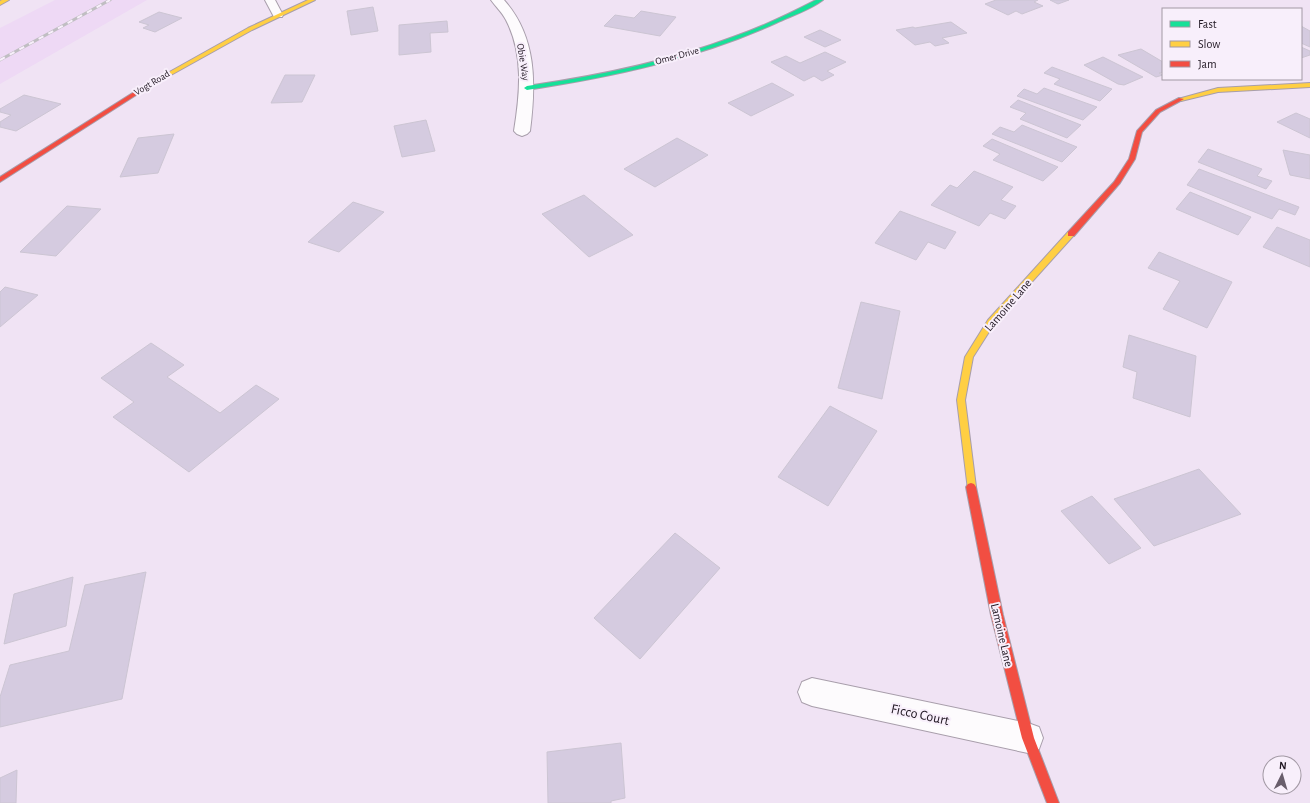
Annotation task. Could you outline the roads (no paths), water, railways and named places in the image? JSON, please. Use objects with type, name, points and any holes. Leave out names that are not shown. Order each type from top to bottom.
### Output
[{"type":"main road","points":[[0,3],[6,0]]},
{"type":"main road","name":"Vogt Road","points":[[0,180],[120,102],[191,60],[278,15],[312,0]]},
{"type":"main road","name":"Omer Drive","points":[[527,88],[572,82],[688,54],[735,38],[820,0]]},
{"type":"main road","name":"Lamoine Lane","points":[[1053,803],[1028,738],[997,615],[969,478],[961,400],[969,357],[990,322],[1117,183],[1132,159],[1139,132],[1158,111],[1178,100],[1218,90],[1310,85]]},
{"type":"street","name":"Obie Way","points":[[498,0],[507,9],[516,27],[524,54],[527,88],[522,131]]},
{"type":"street","name":"Ficco Court","points":[[812,692],[1028,738]]},
{"type":"lane","points":[[270,0],[278,15]]},
{"type":"railway","points":[[0,60],[110,0]]}]
